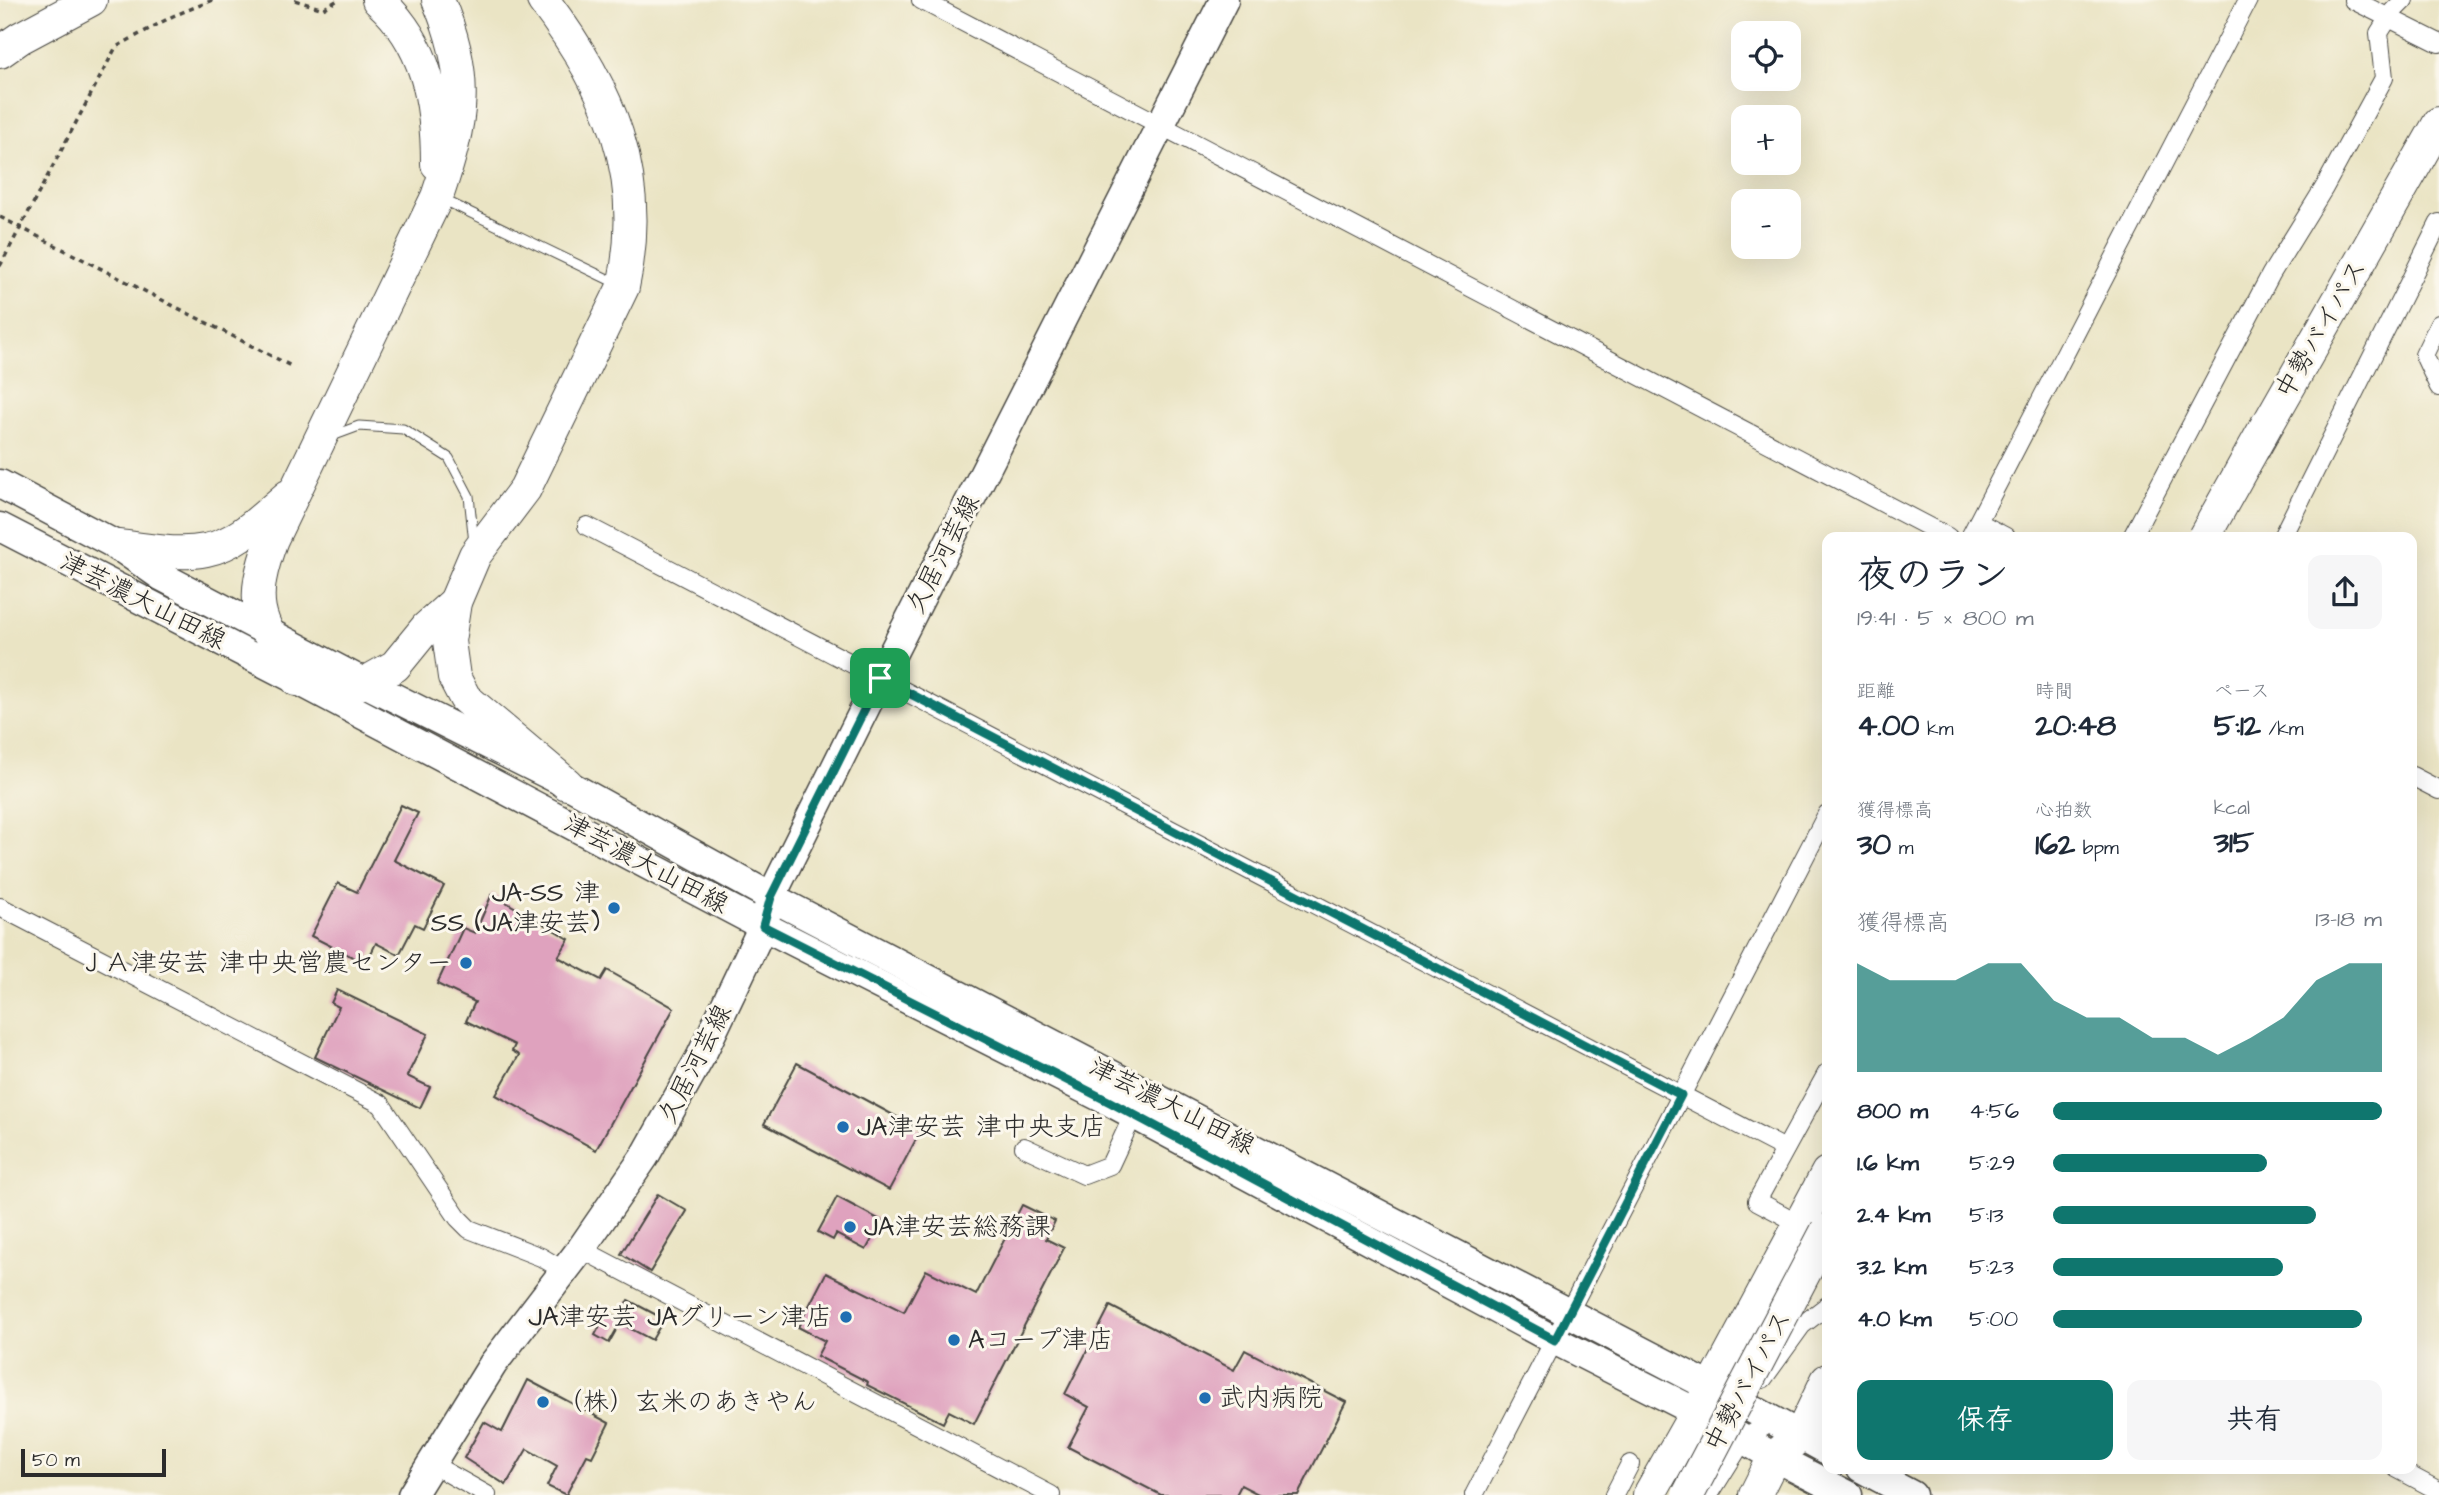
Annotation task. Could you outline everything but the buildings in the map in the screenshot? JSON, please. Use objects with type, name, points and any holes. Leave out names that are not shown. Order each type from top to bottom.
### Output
[{"type":"highway","points":[[0,52],[20,38],[91,0]]},
{"type":"highway","points":[[377,0],[416,46],[428,75],[437,130],[437,197]]},
{"type":"highway","points":[[438,0],[459,61],[461,99],[454,149],[437,197],[294,492],[261,569],[257,601],[265,629],[297,680],[365,683],[395,666],[426,628],[456,602]]},
{"type":"highway","points":[[526,0],[551,11],[590,68],[618,134],[630,198],[632,229],[629,258],[623,286],[525,489],[475,555],[456,602],[449,642],[454,677],[465,698],[567,784]]},
{"type":"highway","name":"中勢バイパス","points":[[2207,532],[2439,123]]},
{"type":"highway","points":[[2200,532],[2217,521],[2267,424]]},
{"type":"highway","points":[[2223,532],[2267,424]]},
{"type":"highway","points":[[118,546],[179,552],[208,550],[251,527],[294,492]]},
{"type":"highway","points":[[1649,1495],[1707,1407],[1813,1227],[1822,1192]]},
{"type":"highway","name":"中勢バイパス","points":[[1688,1495],[1813,1227]]},
{"type":"highway","points":[[1755,1495],[1774,1457],[1800,1436],[1822,1390]]},
{"type":"main road","name":"久居河芸線","points":[[412,1495],[429,1463],[493,1364],[581,1249],[645,1156],[674,1108],[763,926],[771,897],[1224,0]]},
{"type":"main road","name":"津芸濃大山田線","points":[[0,484],[118,546],[161,576],[365,683],[567,784],[1140,1104],[1555,1340],[1707,1407],[1745,1405],[1800,1436]]},
{"type":"main road","name":"津芸濃大山田線","points":[[0,527],[763,926],[1140,1104],[1568,1312],[1707,1407],[1744,1439],[1848,1495]]},
{"type":"main road","points":[[1872,1474],[1912,1495]]},
{"type":"street","points":[[921,0],[1938,532]]},
{"type":"street","points":[[1974,530],[2248,0]]},
{"type":"street","points":[[2353,0],[2439,43]]},
{"type":"street","points":[[2135,532],[2271,274],[2325,188],[2384,78],[2379,33],[2404,0]]},
{"type":"street","points":[[2284,532],[2439,223]]},
{"type":"street","points":[[2439,324],[2424,355],[2439,387]]},
{"type":"street","points":[[587,526],[1785,1149]]},
{"type":"street","points":[[2417,779],[2439,790]]},
{"type":"street","points":[[1474,1495],[1822,824]]},
{"type":"street","points":[[0,907],[381,1104],[458,1218],[468,1228],[541,1257],[563,1270]]},
{"type":"street","points":[[1813,1227],[1757,1201],[1822,1082]]},
{"type":"street","points":[[1024,1147],[1084,1174],[1110,1165],[1140,1104]]},
{"type":"street","points":[[581,1249],[1051,1495]]},
{"type":"street","points":[[1745,1405],[1802,1325],[1822,1311]]},
{"type":"street","points":[[1709,1495],[1744,1439],[1800,1436]]},
{"type":"street","points":[[429,1463],[487,1495]]},
{"type":"street","points":[[1614,1495],[1630,1464]]},
{"type":"street","points":[[2407,1474],[2439,1491]]},
{"type":"lane","points":[[437,197],[623,286]]},
{"type":"lane","points":[[321,440],[359,426],[403,429],[449,458],[469,496],[475,555]]},
{"type":"path","points":[[0,266],[116,47],[173,16],[213,0]]},
{"type":"path","points":[[295,0],[323,9],[338,0]]},
{"type":"path","points":[[0,217],[291,366]]},
{"type":"place","name":"JA-SS 津 SS (JA津安芸)","points":[[614,908]]},
{"type":"place","name":"ＪＡ津安芸 津中央営農センター","points":[[466,963]]},
{"type":"place","name":"JA津安芸 津中央支店","points":[[843,1127]]},
{"type":"place","name":"JA津安芸総務課","points":[[850,1227]]},
{"type":"place","name":"JA津安芸 JAグリーン津店","points":[[846,1317]]},
{"type":"place","name":"Aコープ津店","points":[[954,1340]]},
{"type":"place","name":"武内病院","points":[[1205,1398]]},
{"type":"place","name":"（株）玄米のあきやん","points":[[543,1402]]},
{"type":"route","points":[[880,678],[1681,1095],[1555,1340],[1110,1102],[763,926],[771,897],[880,678]]}]
